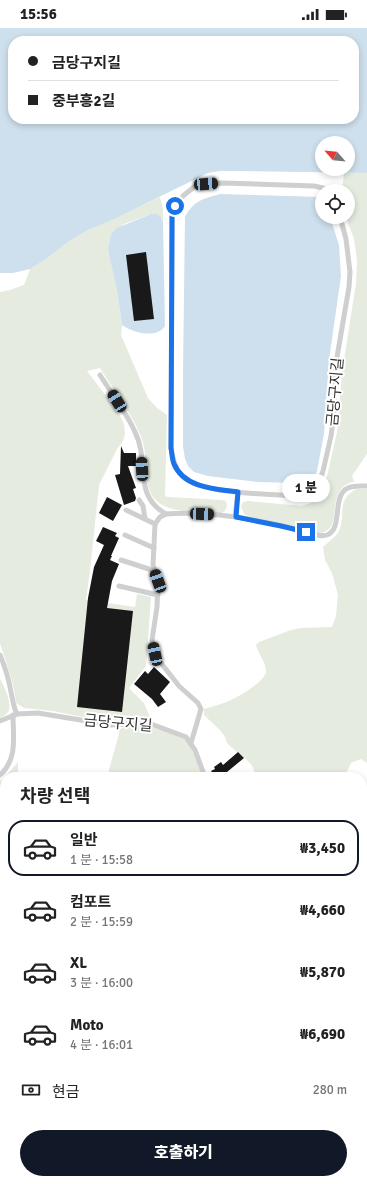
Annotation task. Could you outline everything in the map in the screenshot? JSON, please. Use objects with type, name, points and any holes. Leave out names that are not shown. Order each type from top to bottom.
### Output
[{"type":"lane","name":"금당구지길","points":[[315,186],[223,183],[206,184],[194,187],[183,196],[175,206],[172,216],[171,448],[174,465],[183,477],[197,485],[238,492],[296,496],[305,494],[314,489],[319,482],[331,436],[334,414],[336,363],[349,288],[350,272],[348,251],[342,224]]},
{"type":"lane","points":[[100,375],[136,433],[142,456],[143,480],[149,497],[154,505],[166,514]]},
{"type":"lane","points":[[203,772],[191,743],[201,709],[198,703],[179,686],[160,663],[155,654],[152,640],[158,595],[158,581],[153,565],[155,524],[160,517],[166,514],[215,515],[236,517],[281,526],[320,536],[327,535],[333,530],[336,523],[341,494],[347,489],[355,486],[367,486]]},
{"type":"lane","points":[[236,517],[238,492]]},
{"type":"lane","points":[[139,500],[143,506],[144,519]]},
{"type":"lane","points":[[126,510],[155,524]]},
{"type":"lane","points":[[125,535],[154,548]]},
{"type":"lane","points":[[121,560],[155,571]]},
{"type":"lane","points":[[119,586],[158,595]]},
{"type":"lane","points":[[0,655],[3,670],[11,692],[15,715],[12,758],[3,772]]},
{"type":"lane","name":"금당구지길","points":[[0,721],[26,712],[111,725],[142,723],[154,725],[178,733],[186,737],[191,743]]},
{"type":"shaded area","points":[[355,173],[367,173],[367,454],[352,476],[354,481],[356,481],[346,485],[339,492],[336,500],[332,525],[327,530],[319,533],[248,516],[244,514],[241,506],[243,502],[248,501],[301,506],[315,501],[322,494],[337,432],[342,373],[356,283],[357,261],[354,239],[349,224],[355,224],[355,184],[343,184],[344,176],[355,176]]},
{"type":"shaded area","points":[[160,197],[163,209],[163,222],[162,218],[151,214],[124,224],[110,239],[108,248],[117,291],[122,325],[121,335],[148,398],[157,408],[167,415],[165,496],[222,500],[226,501],[227,506],[225,511],[221,513],[186,511],[175,510],[164,506],[156,500],[150,491],[142,439],[134,422],[100,368],[87,371],[118,412],[124,424],[125,434],[123,441],[117,449],[99,485],[86,600],[135,607],[137,594],[151,597],[146,666],[129,688],[144,703],[149,715],[148,720],[112,723],[53,711],[24,708],[16,703],[12,680],[0,643],[0,292],[24,285],[30,269],[68,242],[88,230]]},
{"type":"shaded area","points":[[357,489],[367,489],[367,763],[361,759],[351,763],[346,772],[254,772],[250,763],[228,744],[222,732],[204,715],[204,709],[225,703],[235,698],[252,688],[262,679],[266,671],[265,664],[256,645],[259,642],[291,630],[301,628],[332,627],[336,616],[338,595],[332,573],[325,560],[323,547],[339,531],[344,502],[350,493]]},
{"type":"shaded area","points":[[0,679],[6,690],[9,701],[9,709],[5,715],[0,718]]},
{"type":"shaded area","points":[[140,726],[157,728],[176,734],[188,744],[201,772],[108,772],[119,730],[124,727]]},
{"type":"shaded area","points":[[18,762],[18,772],[9,772]]},
{"type":"water","points":[[0,28],[367,28],[367,173],[355,173],[355,136],[315,136],[315,172],[220,171],[208,173],[114,219],[88,230],[68,242],[30,269],[13,273],[0,273]]},
{"type":"water","points":[[220,194],[315,197],[315,224],[332,224],[339,245],[341,276],[329,360],[324,434],[317,471],[314,478],[308,482],[258,482],[208,476],[194,472],[188,466],[185,459],[183,446],[183,372],[185,217],[192,207],[204,199]]},
{"type":"water","points":[[151,214],[159,215],[163,222],[165,326],[161,330],[151,334],[138,332],[122,325],[108,248],[112,233],[117,228]]},
{"type":"building","points":[[146,252],[154,319],[134,321],[126,255]]},
{"type":"building","points":[[121,446],[124,453],[136,453],[136,466],[128,466],[136,488],[133,489],[136,498],[135,501],[124,505],[115,475],[120,474]]},
{"type":"building","points":[[107,497],[122,505],[113,521],[99,513]]},
{"type":"building","points":[[103,527],[117,533],[115,536],[119,538],[110,560],[119,564],[112,581],[107,608],[133,611],[122,712],[77,707],[88,598],[94,567],[104,545],[96,541]]},
{"type":"building","points":[[154,667],[170,682],[160,694],[166,702],[158,707],[152,699],[134,684],[145,671],[148,674]]},
{"type":"building","points":[[238,752],[244,758],[227,772],[211,771],[221,762],[223,765]]},
{"type":"route","points":[[175,206],[172,216],[171,346],[171,448],[174,465],[183,477],[197,485],[238,492],[236,517],[306,532]]}]
